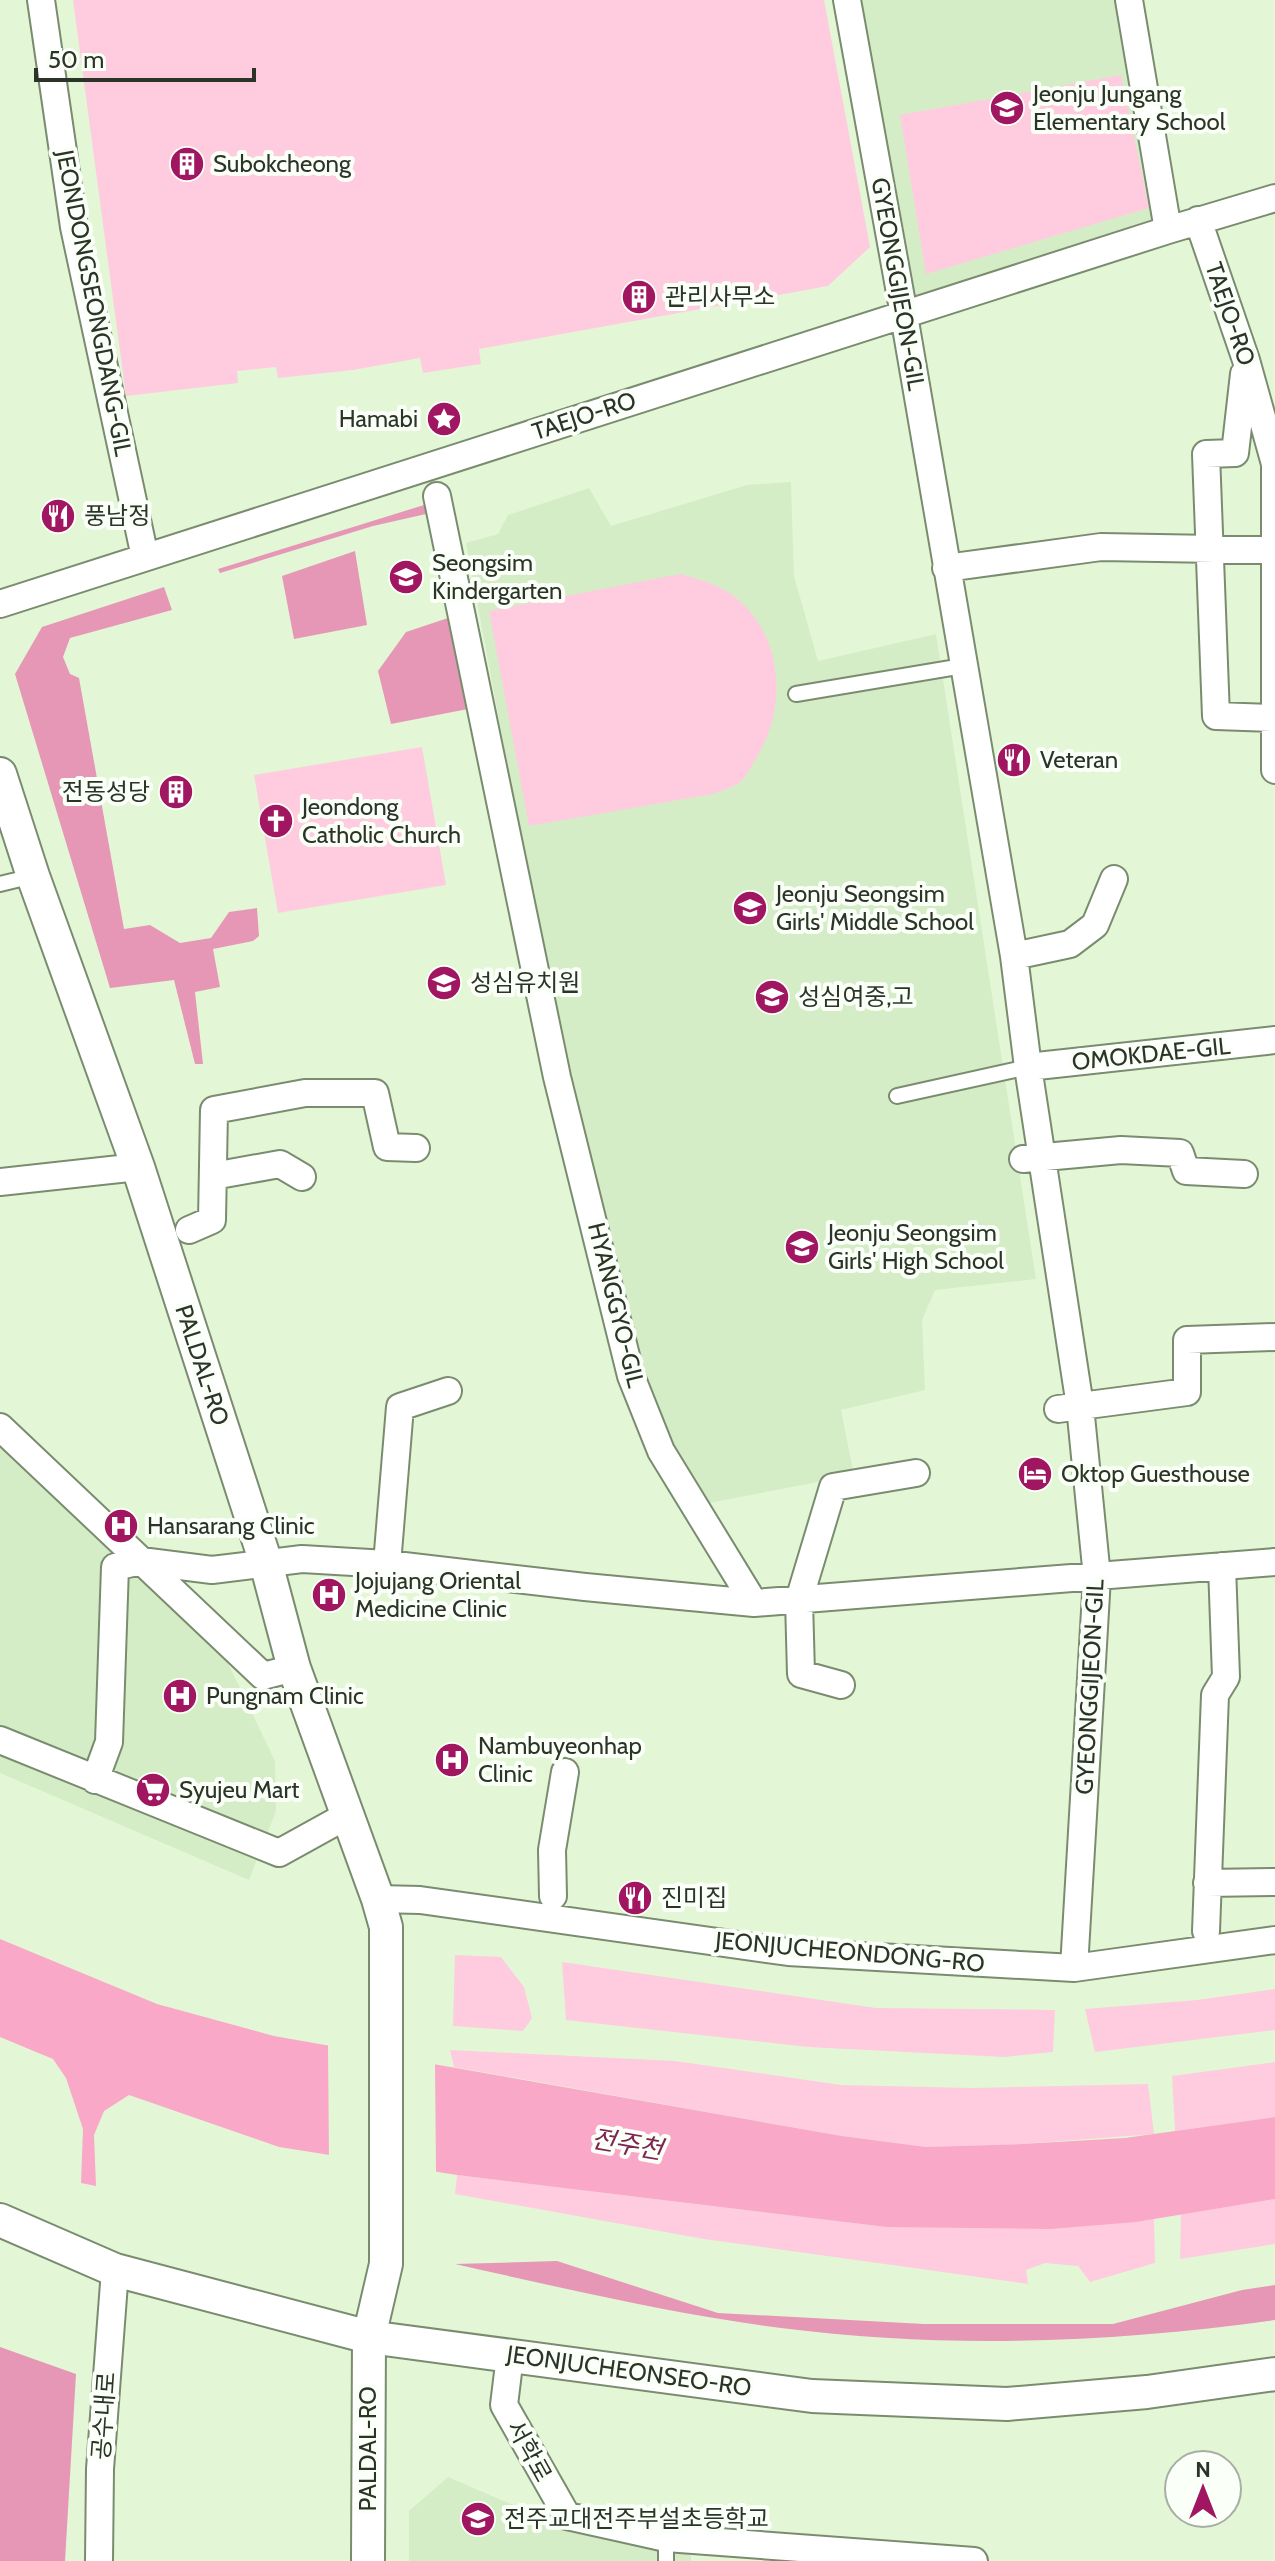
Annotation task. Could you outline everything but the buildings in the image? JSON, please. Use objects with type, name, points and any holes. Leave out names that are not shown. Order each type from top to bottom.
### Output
[{"type":"street","name":"JEONDONGSEONGDANG-GIL","points":[[41,0],[74,227],[145,557]]},
{"type":"street","name":"GYEONGGIJEON-GIL","points":[[847,0],[1014,956],[1028,1067],[1033,1158],[1097,1577],[1074,1968]]},
{"type":"street","points":[[1129,0],[1168,230]]},
{"type":"street","name":"TAEJO-RO","points":[[0,604],[1198,220],[1275,198]]},
{"type":"street","name":"TAEJO-RO","points":[[1198,220],[1246,360],[1275,464],[1274,550]]},
{"type":"street","points":[[1246,360],[1235,453],[1206,454],[1216,716],[1274,718]]},
{"type":"street","name":"HYANGGYO-GIL","points":[[437,496],[557,1077],[631,1376],[661,1451],[754,1603]]},
{"type":"street","points":[[946,568],[1101,547],[1274,550],[1275,770]]},
{"type":"street","name":"PALDAL-RO","points":[[0,774],[33,876],[138,1167],[266,1563],[294,1668],[382,1913],[386,2264],[369,2337],[368,2561]]},
{"type":"street","points":[[1014,956],[1070,944],[1095,925],[1114,879]]},
{"type":"street","name":"OMOKDAE-GIL","points":[[1028,1067],[1275,1040]]},
{"type":"street","points":[[189,1230],[212,1220],[214,1110],[305,1093],[375,1093],[387,1147],[416,1148]]},
{"type":"street","points":[[1033,1158],[1121,1150],[1180,1153],[1186,1171],[1244,1174]]},
{"type":"street","points":[[213,1176],[280,1164],[302,1177]]},
{"type":"street","points":[[0,1182],[138,1167]]},
{"type":"street","points":[[1069,1408],[1187,1392],[1187,1340],[1275,1337]]},
{"type":"street","points":[[387,1564],[400,1407],[448,1391]]},
{"type":"street","points":[[0,1427],[263,1676],[294,1668]]},
{"type":"street","points":[[841,1685],[801,1674],[799,1600],[833,1487],[916,1473]]},
{"type":"street","points":[[95,1780],[109,1742],[115,1567],[141,1561],[212,1570],[302,1559],[387,1564],[754,1603],[1275,1562]]},
{"type":"street","points":[[1206,1931],[1215,1695],[1226,1677],[1222,1566]]},
{"type":"street","points":[[0,1740],[279,1853],[346,1816]]},
{"type":"street","points":[[553,1896],[552,1850],[565,1772]]},
{"type":"street","points":[[1207,1883],[1275,1882]]},
{"type":"street","name":"JEONJUCHEONDONG-RO","points":[[382,1913],[420,1900],[788,1952],[1074,1968],[1275,1940]]},
{"type":"street","name":"JEONJUCHEONSEO-RO","points":[[0,2220],[115,2270],[369,2337],[812,2396],[1007,2404],[1147,2392],[1275,2374]]},
{"type":"street","name":"공수내로","points":[[99,2561],[100,2469],[115,2270]]},
{"type":"street","name":"서학로","points":[[510,2356],[504,2405],[567,2516],[666,2550],[974,2561]]},
{"type":"lane","points":[[796,694],[963,666]]},
{"type":"lane","points":[[0,884],[33,876]]},
{"type":"lane","points":[[897,1096],[1028,1067]]},
{"type":"shaded area","points":[[73,0],[824,0],[870,247],[828,286],[479,349],[481,364],[423,373],[420,358],[353,370],[278,378],[276,367],[237,371],[238,383],[126,396]]},
{"type":"shaded area","name":"Jeonju Jungang Elementary School","points":[[847,0],[1129,0],[1168,230],[903,314]]},
{"type":"shaded area","points":[[1121,75],[1149,208],[926,274],[900,115]]},
{"type":"shaded area","name":"성심여중,고","points":[[791,482],[794,576],[818,661],[936,634],[1036,1279],[935,1290],[922,1320],[925,1390],[841,1410],[854,1475],[709,1503],[641,1389],[554,1014],[466,543],[498,534],[508,515],[589,488],[611,526],[747,485]]},
{"type":"shaded area","points":[[424,505],[426,514],[373,526],[220,573],[218,569]]},
{"type":"shaded area","points":[[355,551],[367,625],[294,639],[282,576]]},
{"type":"shaded area","points":[[680,574],[712,584],[734,596],[756,619],[766,637],[773,657],[776,700],[765,741],[749,771],[732,787],[713,794],[529,826],[489,611]]},
{"type":"shaded area","points":[[164,587],[172,610],[70,638],[63,657],[70,674],[79,678],[124,929],[150,925],[180,943],[211,938],[229,912],[257,908],[259,936],[253,941],[213,949],[220,987],[195,992],[203,1064],[195,1064],[174,980],[110,988],[15,674],[42,627]]},
{"type":"shaded area","points":[[448,618],[468,709],[391,724],[378,671],[406,632]]},
{"type":"shaded area","points":[[422,747],[446,885],[278,913],[254,775]]},
{"type":"shaded area","points":[[0,1446],[150,1582],[228,1663],[275,1761],[276,1811],[249,1880],[0,1773]]},
{"type":"shaded area","points":[[455,1955],[501,1957],[524,1987],[532,2018],[523,2031],[453,2026]]},
{"type":"shaded area","points":[[562,1962],[876,2008],[1055,2010],[1053,2052],[1004,2057],[808,2047],[566,2020]]},
{"type":"shaded area","points":[[1275,1989],[1275,2030],[1095,2052],[1085,2009],[1197,2000]]},
{"type":"shaded area","points":[[450,2050],[675,2061],[841,2085],[972,2088],[1148,2084],[1154,2134],[1022,2144],[926,2147],[842,2136],[454,2067]]},
{"type":"shaded area","points":[[1275,2062],[1275,2117],[1175,2131],[1172,2076]]},
{"type":"shaded area","points":[[457,2175],[886,2227],[1136,2222],[1154,2219],[1155,2263],[1090,2282],[1078,2266],[1045,2263],[1026,2270],[1028,2284],[704,2239],[455,2194]]},
{"type":"shaded area","points":[[1275,2199],[1275,2244],[1180,2259],[1181,2214]]},
{"type":"shaded area","points":[[557,2261],[718,2313],[924,2324],[1113,2324],[1242,2290],[1275,2285],[1275,2320],[1090,2338],[966,2341],[843,2335],[781,2328],[617,2300],[455,2264]]},
{"type":"shaded area","points":[[0,2347],[76,2374],[65,2561],[0,2561]]},
{"type":"shaded area","name":"전주교대전주부설초등학교","points":[[448,2477],[557,2524],[627,2544],[691,2555],[691,2561],[409,2561],[409,2511]]},
{"type":"water","name":"전주천","points":[[0,1939],[157,2004],[274,2036],[842,2136],[926,2147],[1022,2144],[1125,2138],[1275,2117],[1275,2199],[1136,2222],[1050,2229],[886,2227],[457,2175],[279,2147],[129,2095],[104,2111],[94,2135],[96,2186],[81,2183],[83,2129],[66,2078],[53,2059],[0,2037]]},
{"type":"pier","points":[[328,2041],[435,2060],[436,2176],[329,2159]]},
{"type":"place","name":"Jeonju Jungang Elementary School","points":[[1007,108]]},
{"type":"place","name":"Subokcheong","points":[[187,164]]},
{"type":"place","name":"관리사무소","points":[[639,297]]},
{"type":"place","name":"Hamabi","points":[[444,419]]},
{"type":"place","name":"풍남정","points":[[58,516]]},
{"type":"place","name":"Seongsim Kindergarten","points":[[406,577]]},
{"type":"place","name":"Veteran","points":[[1014,760]]},
{"type":"place","name":"전동성당","points":[[176,792]]},
{"type":"place","name":"Jeondong Catholic Church","points":[[276,821]]},
{"type":"place","name":"Jeonju Seongsim Girls' Middle School","points":[[750,908]]},
{"type":"place","name":"성심유치원","points":[[444,983]]},
{"type":"place","name":"성심여중,고","points":[[772,997]]},
{"type":"place","name":"Jeonju Seongsim Girls' High School","points":[[802,1247]]},
{"type":"place","name":"Oktop Guesthouse","points":[[1035,1474]]},
{"type":"place","name":"Hansarang Clinic","points":[[121,1526]]},
{"type":"place","name":"Jojujang Oriental Medicine Clinic","points":[[329,1595]]},
{"type":"place","name":"Pungnam Clinic","points":[[180,1696]]},
{"type":"place","name":"Nambuyeonhap Clinic","points":[[452,1760]]},
{"type":"place","name":"Syujeu Mart","points":[[153,1790]]},
{"type":"place","name":"진미집","points":[[635,1898]]},
{"type":"place","name":"전주교대전주부설초등학교","points":[[478,2519]]}]
